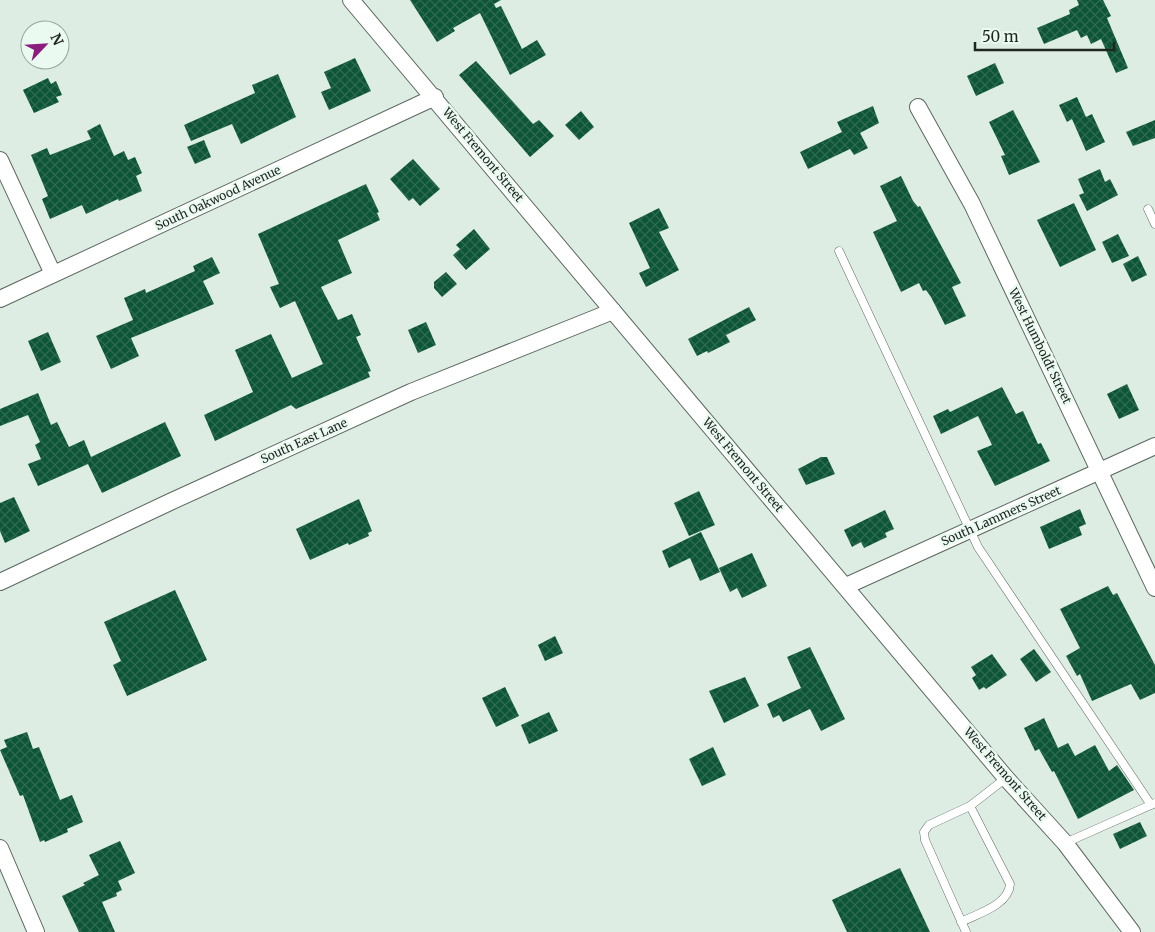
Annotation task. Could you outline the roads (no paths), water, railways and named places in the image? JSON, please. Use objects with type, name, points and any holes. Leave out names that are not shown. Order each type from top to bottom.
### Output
[{"type":"street","name":"West Fremont Street","points":[[352,0],[436,97],[613,311],[1006,778],[1065,843],[1132,932]]},
{"type":"street","name":"South Oakwood Avenue","points":[[0,299],[436,97]]},
{"type":"street","name":"West Humboldt Street","points":[[918,107],[972,204],[1155,588]]},
{"type":"street","points":[[0,160],[53,274]]},
{"type":"street","name":"South East Lane","points":[[0,582],[411,392],[613,311]]},
{"type":"street","name":"South Lammers Street","points":[[846,586],[1155,446]]},
{"type":"street","points":[[0,848],[36,932]]},
{"type":"lane","points":[[1148,208],[1155,224]]},
{"type":"lane","points":[[839,251],[978,546],[1153,804],[1065,843]]},
{"type":"lane","points":[[966,932],[925,840],[924,832],[929,825],[970,806],[1006,778]]},
{"type":"lane","points":[[961,922],[1003,900],[1010,890],[1010,884],[970,806]]}]
